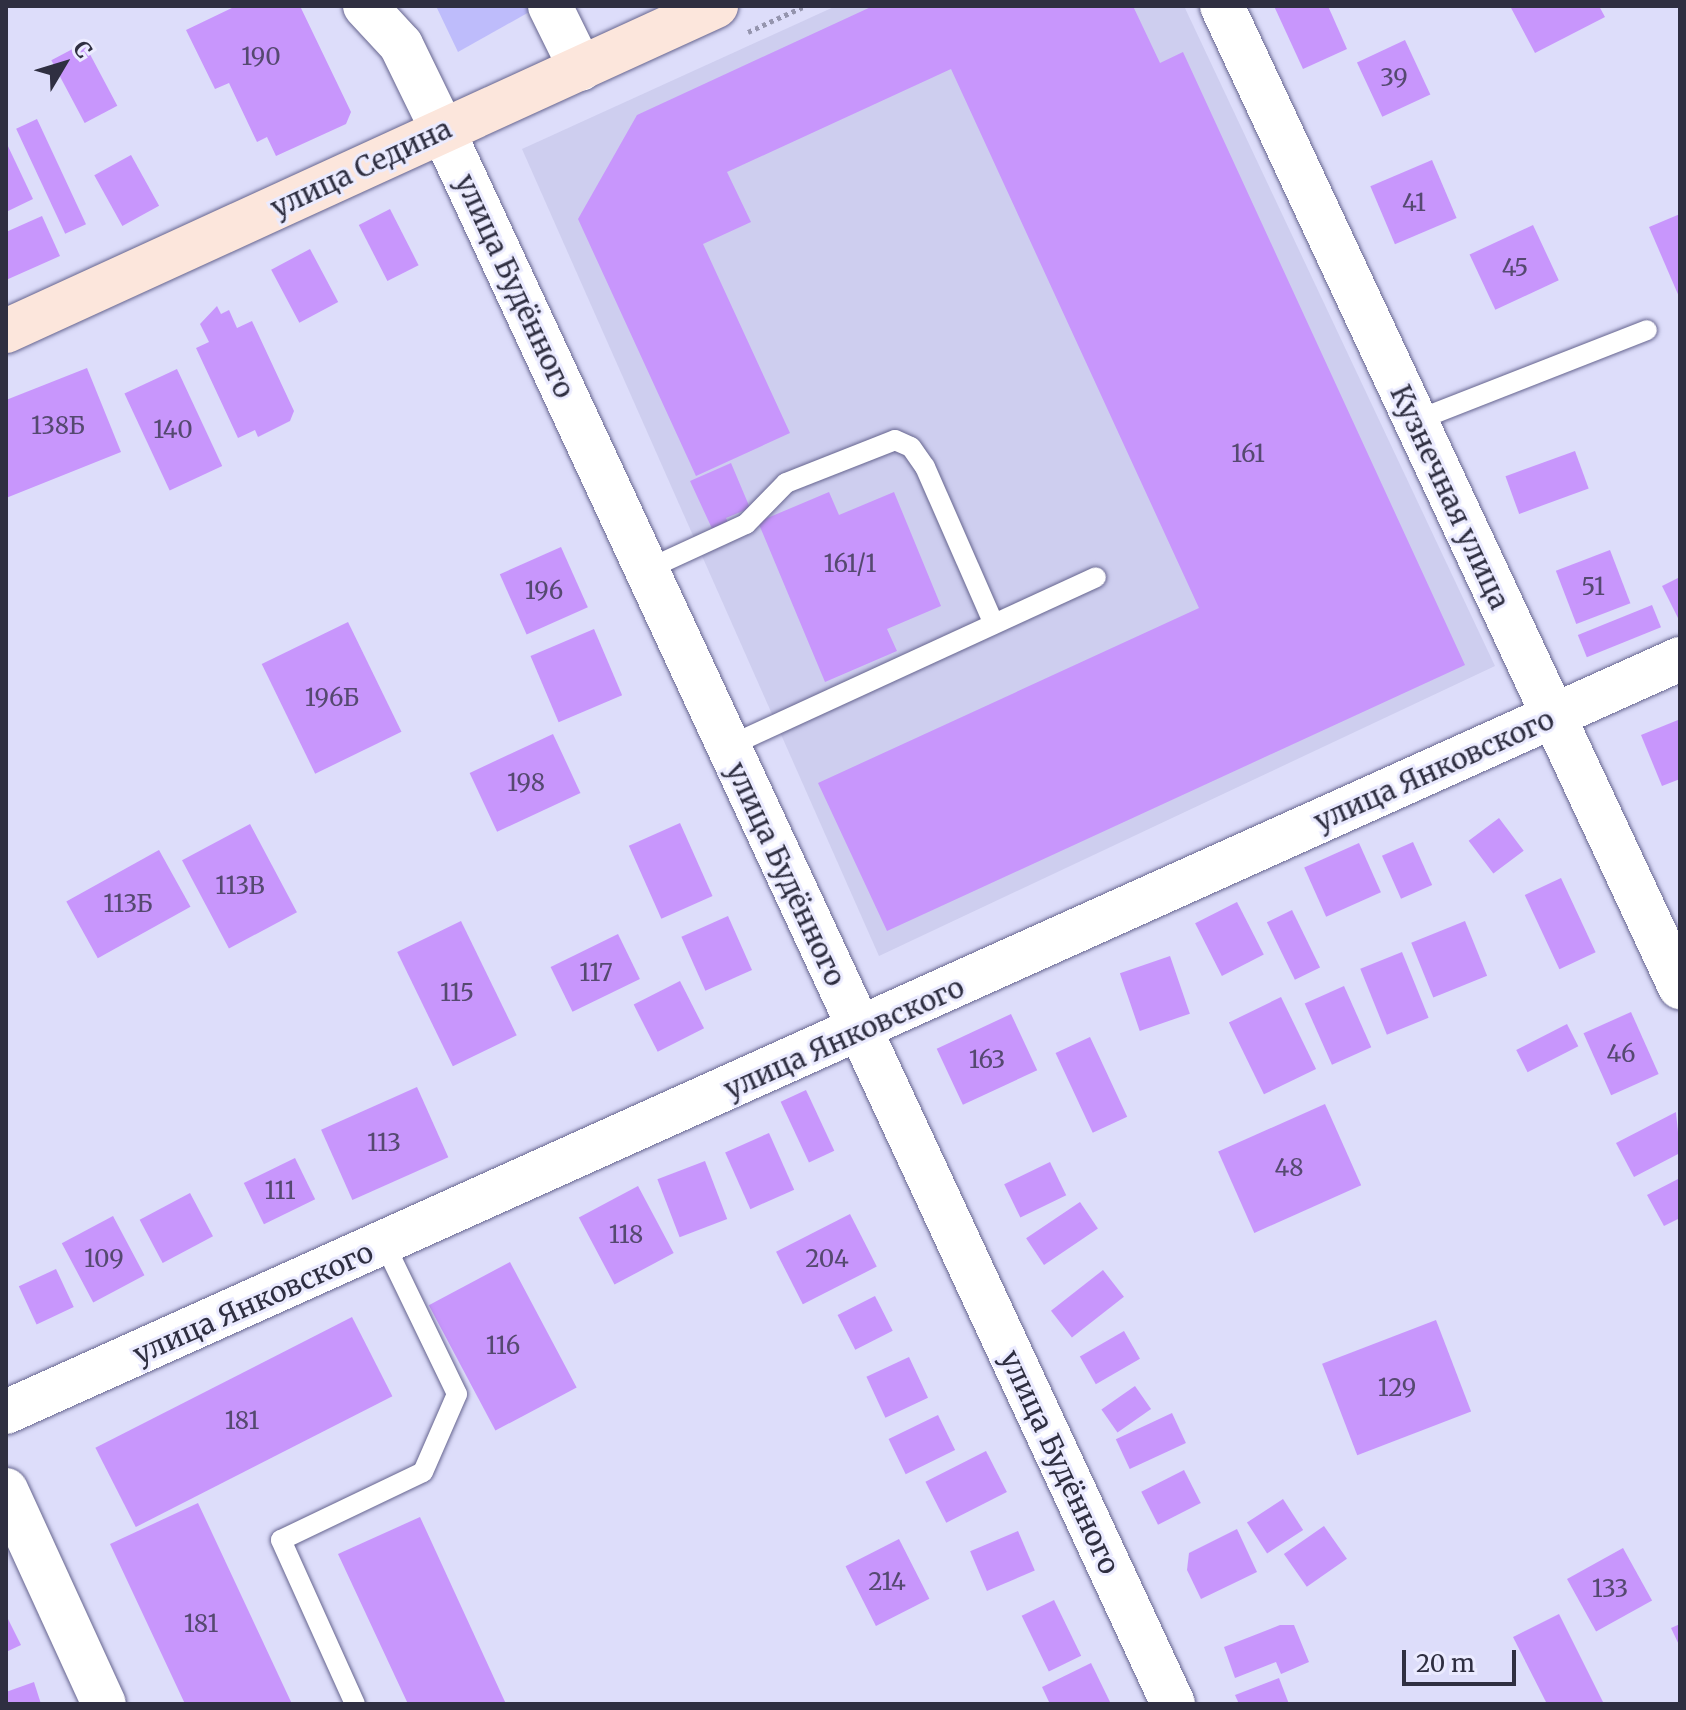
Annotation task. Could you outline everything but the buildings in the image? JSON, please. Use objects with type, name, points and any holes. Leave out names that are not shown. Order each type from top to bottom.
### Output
[{"type":"main road","name":"улица Седина","points":[[6,331],[716,6]]},
{"type":"street","name":"улица Будённого","points":[[365,6],[399,25],[443,131],[1173,1704]]},
{"type":"street","points":[[550,6],[581,69]]},
{"type":"street","name":"Кузнечная улица","points":[[1222,6],[1680,987]]},
{"type":"street","name":"улица Янковского","points":[[6,1412],[859,1032],[1680,659]]},
{"type":"street","points":[[6,1490],[104,1704]]},
{"type":"lane","points":[[1415,421],[1647,330]]},
{"type":"lane","points":[[646,570],[746,524],[786,483],[895,440],[911,447],[925,467],[993,622]]},
{"type":"lane","points":[[727,747],[1096,577]]},
{"type":"lane","points":[[355,1704],[281,1540],[423,1472],[457,1394],[385,1245]]},
{"type":"shaded area","points":[[436,6],[528,6],[531,11],[458,52]]},
{"type":"shaded area","points":[[836,6],[1184,6],[1495,666],[879,956],[522,149]]}]
